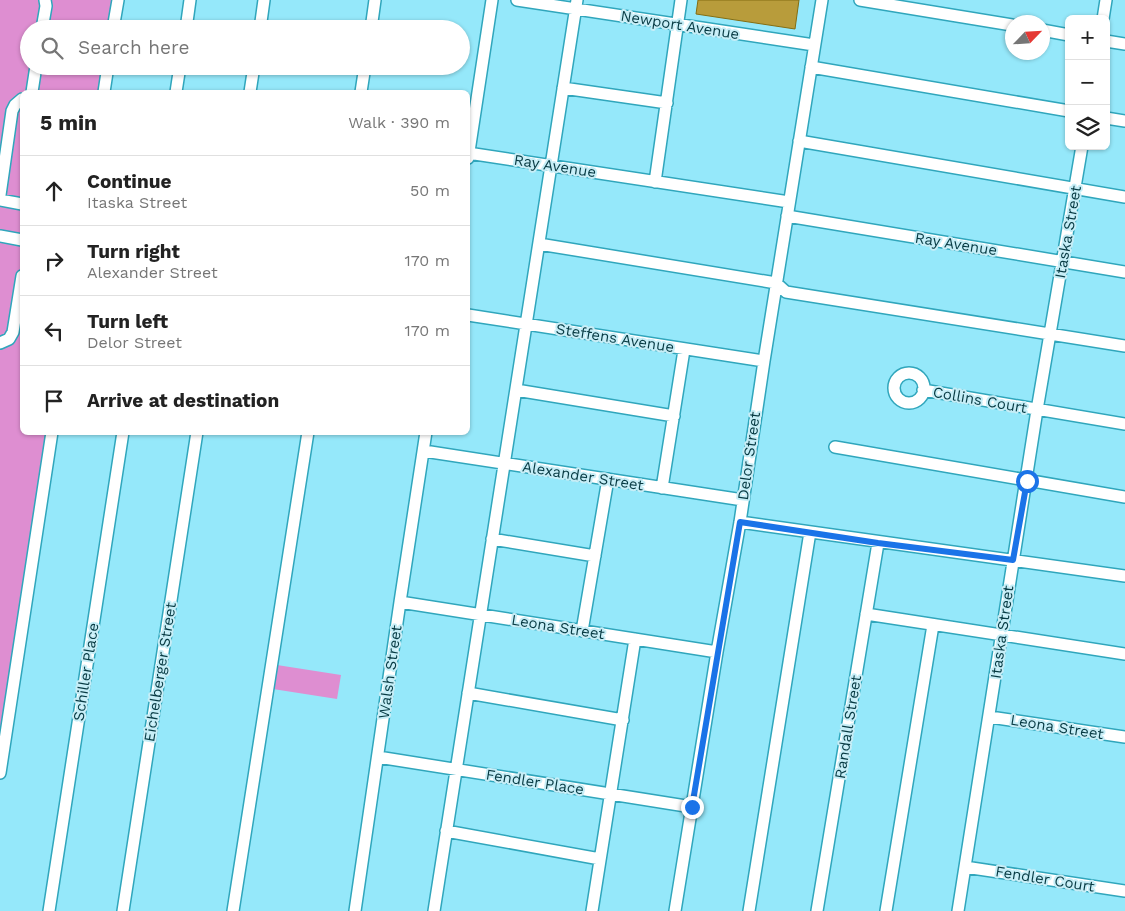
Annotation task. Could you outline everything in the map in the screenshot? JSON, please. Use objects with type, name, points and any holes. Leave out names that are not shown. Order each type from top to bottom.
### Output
[{"type":"street","points":[[44,20],[45,0]]},
{"type":"street","points":[[115,20],[118,0]]},
{"type":"street","points":[[187,20],[190,0]]},
{"type":"street","points":[[261,20],[264,0]]},
{"type":"street","points":[[372,20],[375,0]]},
{"type":"street","points":[[470,143],[492,0]]},
{"type":"street","name":"Newport Avenue","points":[[517,0],[577,5],[678,25],[814,45]]},
{"type":"street","points":[[655,182],[681,0]]},
{"type":"street","name":"Delor Street","points":[[675,911],[740,522],[776,283],[822,0]]},
{"type":"street","points":[[860,0],[1005,24]]},
{"type":"street","points":[[1104,15],[1106,0]]},
{"type":"street","points":[[434,911],[577,5]]},
{"type":"street","points":[[1050,31],[1065,34]]},
{"type":"street","points":[[1110,42],[1125,44]]},
{"type":"street","points":[[811,67],[1065,110]]},
{"type":"street","points":[[32,90],[35,75]]},
{"type":"street","points":[[104,90],[107,75]]},
{"type":"street","points":[[176,90],[179,75]]},
{"type":"street","points":[[250,90],[253,75]]},
{"type":"street","points":[[361,90],[364,75]]},
{"type":"street","points":[[563,88],[666,103]]},
{"type":"street","points":[[0,195],[12,111],[20,101]]},
{"type":"street","points":[[1110,119],[1125,121]]},
{"type":"street","points":[[799,141],[1125,197]]},
{"type":"street","name":"Itaska Street","points":[[958,911],[1037,410],[1081,150]]},
{"type":"street","name":"Ray Avenue","points":[[470,156],[551,166],[790,202]]},
{"type":"street","points":[[0,200],[20,204]]},
{"type":"street","name":"Ray Avenue","points":[[788,216],[1125,272]]},
{"type":"street","points":[[0,236],[20,240]]},
{"type":"street","points":[[539,244],[776,283],[786,292],[1125,346]]},
{"type":"street","points":[[0,343],[9,339],[13,332],[20,288]]},
{"type":"street","name":"Steffens Avenue","points":[[470,315],[764,361]]},
{"type":"street","points":[[662,488],[684,350]]},
{"type":"street","points":[[516,390],[674,416]]},
{"type":"street","name":"Collins Court","points":[[923,390],[1037,410]]},
{"type":"street","points":[[1037,410],[1125,424]]},
{"type":"street","points":[[0,773],[52,435]]},
{"type":"street","name":"Schiller Place","points":[[49,911],[123,435]]},
{"type":"street","name":"Eichelberger Street","points":[[123,911],[197,435]]},
{"type":"street","points":[[233,911],[308,435]]},
{"type":"street","name":"Walsh Street","points":[[355,911],[426,435]]},
{"type":"street","points":[[835,447],[1027,481],[1125,496]]},
{"type":"street","name":"Alexander Street","points":[[424,451],[743,500]]},
{"type":"street","points":[[582,631],[608,479]]},
{"type":"street","points":[[740,522],[878,543],[1125,576]]},
{"type":"street","points":[[749,911],[810,532]]},
{"type":"street","points":[[492,539],[595,556]]},
{"type":"street","name":"Randall Street","points":[[817,911],[878,543]]},
{"type":"street","name":"Leona Street","points":[[400,602],[717,652]]},
{"type":"street","points":[[866,614],[1125,654]]},
{"type":"street","points":[[886,911],[934,624]]},
{"type":"street","points":[[592,911],[635,639]]},
{"type":"street","points":[[468,694],[623,720]]},
{"type":"street","name":"Leona Street","points":[[990,716],[1125,737]]},
{"type":"street","name":"Fendler Place","points":[[378,757],[692,807]]},
{"type":"street","points":[[446,831],[600,858]]},
{"type":"street","name":"Fendler Court","points":[[965,867],[1125,891]]},
{"type":"shaded area","points":[[0,0],[116,0],[113,20],[20,20],[20,75],[104,75],[101,90],[20,90],[20,435],[48,435],[0,737]]},
{"type":"shaded area","points":[[277,665],[341,675],[337,699],[273,689]]},
{"type":"building","points":[[698,0],[799,0],[795,29],[696,14]]},
{"type":"route","points":[[692,807],[740,522],[878,543],[1013,560],[1027,481]]}]
